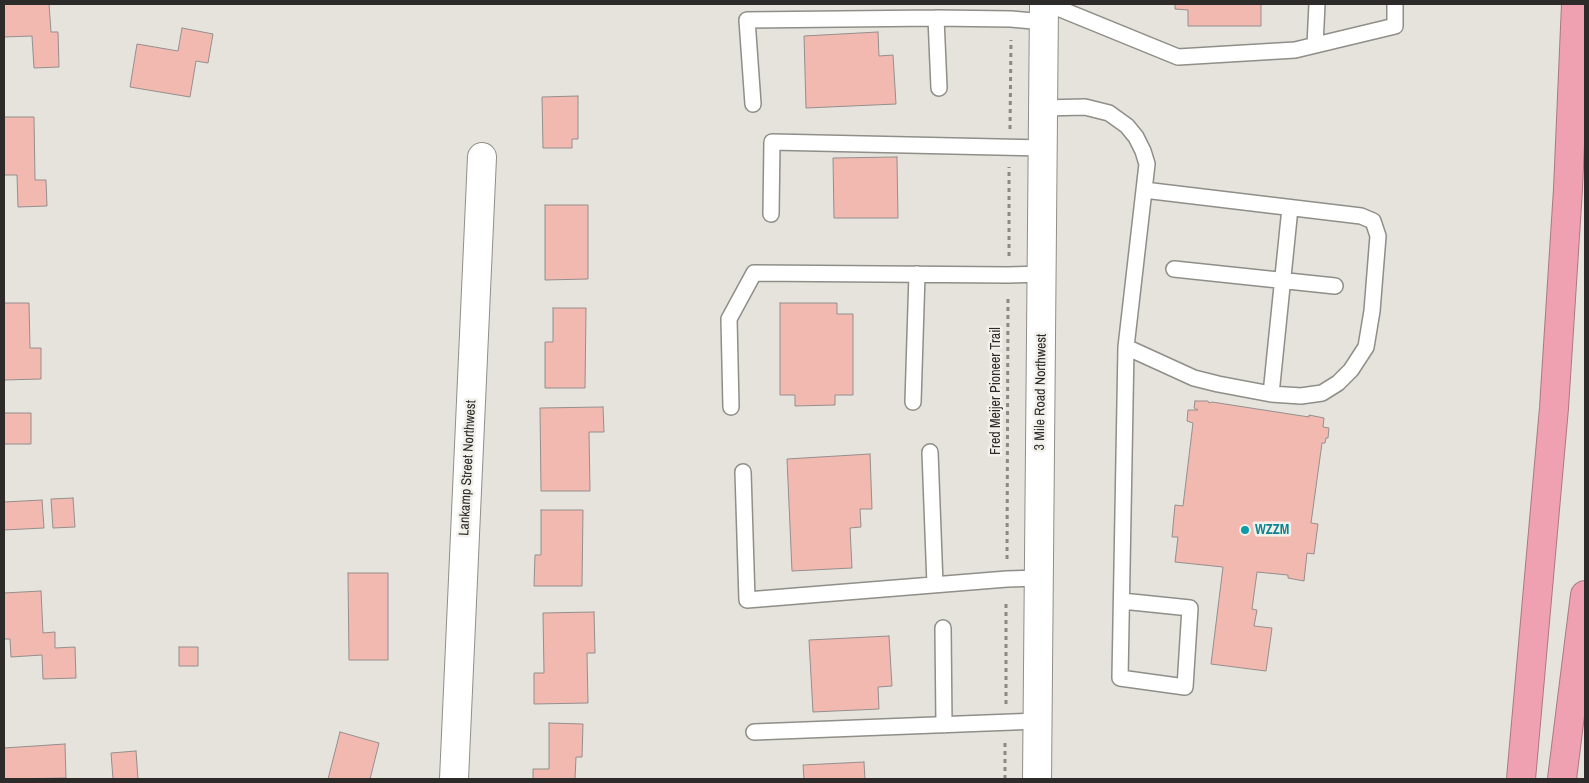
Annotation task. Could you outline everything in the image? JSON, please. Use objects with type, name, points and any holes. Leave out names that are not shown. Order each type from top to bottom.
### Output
[{"type":"highway","points":[[1521,779],[1554,408],[1568,189],[1576,4]]},
{"type":"highway","points":[[1562,779],[1585,595]]},
{"type":"street","name":"3 Mile Road Northwest","points":[[1037,779],[1045,10]]},
{"type":"street","name":"Lankamp Street Northwest","points":[[454,779],[482,157]]},
{"type":"lane","points":[[1315,45],[1317,4]]},
{"type":"lane","points":[[753,104],[747,20],[1011,19],[1045,10],[1178,57],[1295,50],[1394,26],[1395,4]]},
{"type":"lane","points":[[936,18],[939,88]]},
{"type":"lane","points":[[1043,108],[1085,107],[1109,113],[1127,126],[1140,144],[1147,164],[1126,347],[1120,678],[1185,687],[1190,608],[1122,601]]},
{"type":"lane","points":[[771,214],[772,142],[1043,148]]},
{"type":"lane","points":[[1126,347],[1194,378],[1271,394],[1301,396],[1322,392],[1338,383],[1351,370],[1366,347],[1372,312],[1378,236],[1373,221],[1361,216],[1144,190]]},
{"type":"lane","points":[[1271,394],[1290,208]]},
{"type":"lane","points":[[1174,269],[1335,286]]},
{"type":"lane","points":[[731,407],[729,320],[754,273],[1042,274]]},
{"type":"lane","points":[[913,402],[916,274]]},
{"type":"lane","points":[[930,452],[935,585]]},
{"type":"lane","points":[[743,472],[747,600],[1039,578]]},
{"type":"lane","points":[[943,628],[944,725]]},
{"type":"lane","points":[[754,732],[1038,722]]},
{"type":"path","name":"Fred Meijer Pioneer Trail","points":[[1005,779],[1011,19]]},
{"type":"building","points":[[4,4],[49,4],[51,32],[58,32],[59,67],[34,68],[32,36],[4,37]]},
{"type":"building","points":[[1175,4],[1261,4],[1261,26],[1188,26],[1188,10],[1175,9]]},
{"type":"building","points":[[182,28],[213,34],[208,63],[196,61],[190,97],[130,87],[137,44],[178,51]]},
{"type":"building","points":[[878,32],[879,56],[893,55],[896,104],[806,108],[804,36]]},
{"type":"building","points":[[578,96],[578,139],[572,139],[572,148],[543,148],[542,97]]},
{"type":"building","points":[[4,117],[34,117],[35,180],[46,180],[47,206],[18,207],[17,175],[4,175]]},
{"type":"building","points":[[897,157],[898,218],[834,218],[833,158]]},
{"type":"building","points":[[545,205],[588,205],[588,279],[545,280]]},
{"type":"building","points":[[4,303],[29,303],[30,348],[41,348],[41,379],[4,380]]},
{"type":"building","points":[[780,303],[837,303],[837,314],[853,314],[853,395],[835,395],[835,405],[795,406],[795,395],[780,395]]},
{"type":"building","points":[[553,308],[586,308],[585,388],[545,388],[545,342],[553,342]]},
{"type":"building","name":"WZZM","points":[[1195,401],[1208,401],[1209,403],[1324,418],[1323,427],[1329,428],[1328,438],[1326,438],[1325,443],[1322,443],[1311,523],[1318,524],[1314,554],[1307,553],[1304,581],[1288,578],[1288,575],[1257,572],[1252,609],[1257,610],[1254,626],[1272,628],[1266,671],[1211,664],[1223,567],[1175,562],[1178,537],[1172,537],[1175,505],[1183,506],[1193,423],[1187,421],[1188,410],[1198,410],[1194,408]]},
{"type":"building","points":[[603,407],[604,432],[589,432],[590,491],[541,491],[540,408]]},
{"type":"building","points":[[4,413],[31,413],[31,444],[4,444]]},
{"type":"building","points":[[870,454],[872,509],[860,509],[861,527],[850,528],[852,568],[792,571],[787,459]]},
{"type":"building","points":[[73,498],[75,527],[53,528],[51,499]]},
{"type":"building","points":[[42,500],[44,528],[4,530],[4,502]]},
{"type":"building","points":[[541,510],[583,510],[582,586],[534,586],[535,555],[541,555]]},
{"type":"building","points":[[348,573],[388,573],[388,660],[349,660]]},
{"type":"building","points":[[41,591],[43,633],[55,632],[55,648],[75,647],[76,678],[43,679],[42,655],[11,657],[10,639],[4,639],[4,593]]},
{"type":"building","points":[[594,612],[595,653],[587,653],[588,703],[534,704],[534,673],[544,673],[543,613]]},
{"type":"building","points":[[889,636],[892,686],[878,687],[879,709],[813,712],[809,640]]},
{"type":"building","points":[[179,647],[198,647],[198,666],[179,666]]},
{"type":"building","points":[[549,723],[583,724],[582,757],[576,757],[575,779],[533,779],[533,769],[549,769]]},
{"type":"building","points":[[340,732],[379,743],[370,779],[328,779]]},
{"type":"building","points":[[65,744],[66,778],[4,779],[4,748]]},
{"type":"building","points":[[136,751],[138,779],[113,779],[111,753]]},
{"type":"building","points":[[864,762],[865,779],[804,779],[803,765]]},
{"type":"place","name":"WZZM","points":[[1245,530]]}]
